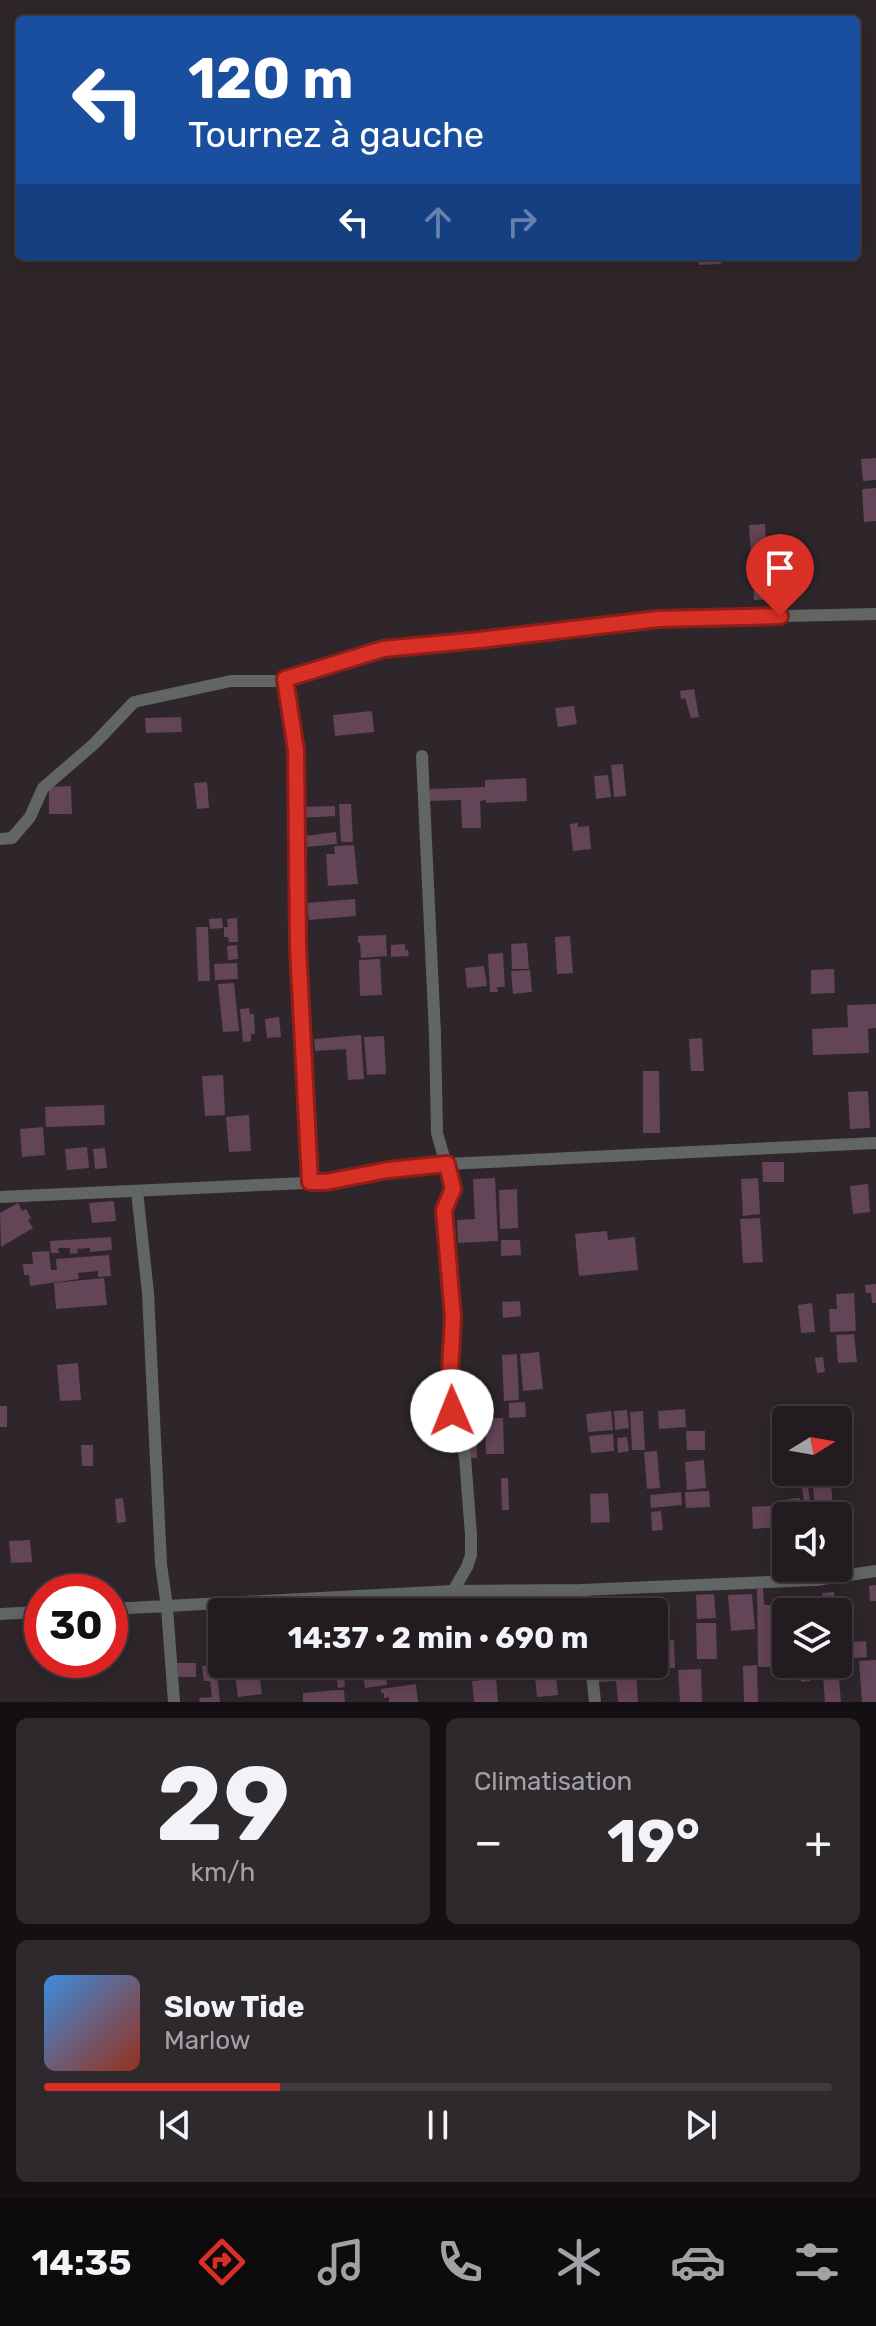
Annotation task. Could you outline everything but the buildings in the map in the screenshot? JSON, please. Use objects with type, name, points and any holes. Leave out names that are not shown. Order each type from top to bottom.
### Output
[{"type":"street","points":[[0,839],[12,838],[30,817],[43,788],[94,744],[134,702],[231,681],[277,681],[383,649],[658,619],[876,614]]},
{"type":"street","points":[[285,679],[296,750],[298,947],[310,1182]]},
{"type":"street","points":[[422,756],[435,1018],[437,1133],[453,1189],[444,1210],[453,1317],[449,1390],[465,1457],[471,1535],[471,1555],[453,1591]]},
{"type":"street","points":[[0,1197],[326,1182],[388,1170],[447,1164],[876,1143]]},
{"type":"street","points":[[137,1191],[148,1293],[161,1564],[174,1702]]},
{"type":"street","points":[[128,1608],[453,1591],[582,1590],[816,1580],[876,1571]]},
{"type":"street","points":[[582,1590],[583,1598]]},
{"type":"street","points":[[0,1614],[24,1613]]},
{"type":"street","points":[[592,1678],[595,1702]]},
{"type":"route","points":[[452,1411],[449,1390],[453,1317],[444,1210],[453,1189],[447,1164],[310,1182],[298,947],[296,750],[285,679],[383,649],[658,619],[780,616]]}]
